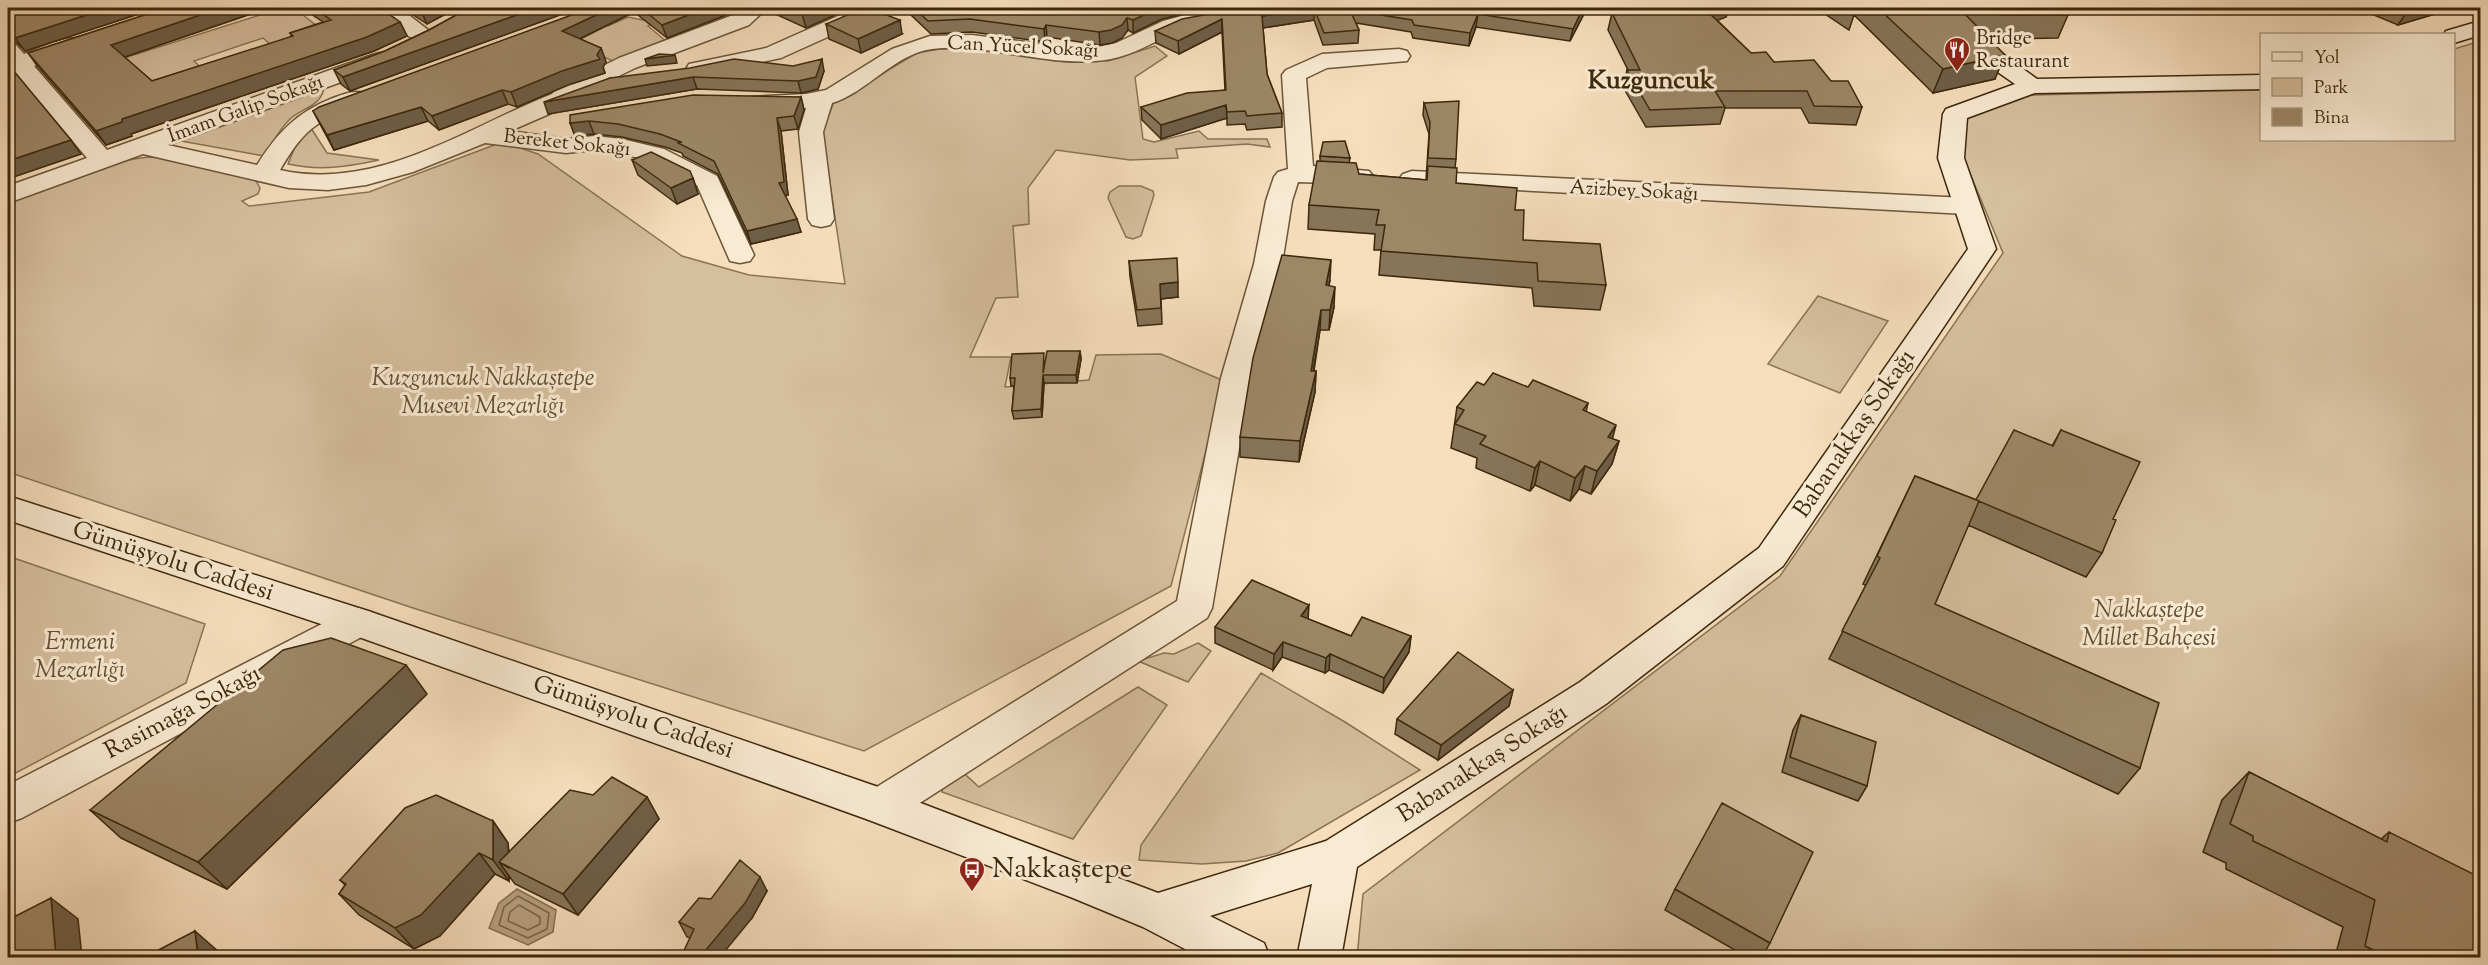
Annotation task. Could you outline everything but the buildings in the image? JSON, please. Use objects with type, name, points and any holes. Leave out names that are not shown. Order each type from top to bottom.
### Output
[{"type":"street","name":"İmam Galip Sokağı","points":[[8,195],[372,63],[435,33],[387,8]]},
{"type":"street","points":[[143,147],[264,175],[310,183],[350,182],[381,174],[488,133],[627,63],[741,20],[756,8]]},
{"type":"street","points":[[547,103],[610,81],[773,53],[873,8]]},
{"type":"street","points":[[1942,8],[1997,61],[2032,86]]},
{"type":"street","name":"Can Yücel Sokağı","points":[[738,101],[801,102],[835,94],[908,49],[931,43],[964,41],[1062,53],[1099,54],[1119,51],[1171,26],[1206,18]]},
{"type":"street","points":[[2455,36],[2481,28]]},
{"type":"street","points":[[96,37],[11,60],[103,161]]},
{"type":"street","points":[[881,806],[1194,608],[1236,378],[1268,264],[1279,201],[1287,177],[1301,173],[1294,75],[1322,61],[1399,56]]},
{"type":"street","name":"Babanakkaş Sokağı","points":[[1158,913],[1338,856],[1593,693],[1771,557],[1982,249],[1951,158],[1955,114],[2032,86],[2260,82]]},
{"type":"street","points":[[264,175],[289,134],[301,123],[336,105],[380,89]]},
{"type":"street","points":[[821,219],[811,132],[822,97]]},
{"type":"street","points":[[488,133],[570,120]]},
{"type":"street","name":"Bereket Sokağı","points":[[488,133],[566,146],[594,143],[655,154],[708,181],[740,255]]},
{"type":"street","name":"Azizbey Sokağı","points":[[1301,173],[1647,193],[1966,206]]},
{"type":"street","name":"Gümüşyolu Caddesi","points":[[8,508],[358,622],[881,806],[1088,884],[1158,913],[1248,957]]},
{"type":"street","name":"Rasimağa Sokağı","points":[[8,805],[358,622]]},
{"type":"street","points":[[1319,957],[1338,856]]},
{"type":"green space","points":[[282,8],[294,8],[327,34],[278,51],[263,38],[194,61],[211,77],[165,99],[124,58]]},
{"type":"green space","points":[[689,9],[648,26],[667,42],[617,63],[593,52],[564,64],[590,19],[608,26],[628,17],[648,21]]},
{"type":"green space","name":"Nakkaştepe Millet Bahçesi","points":[[2480,41],[2480,957],[1357,958],[1363,894],[1780,576],[2003,253],[1964,159],[1965,119],[2029,95],[2260,90],[2260,141],[2455,141],[2455,49]]},
{"type":"green space","name":"Kuzguncuk Nakkaştepe Musevi Mezarlığı","points":[[962,45],[1001,49],[1048,59],[1108,61],[1155,46],[1167,56],[1135,77],[1143,139],[1154,142],[1199,131],[1208,139],[1267,139],[1270,147],[1247,144],[1176,149],[1178,158],[1130,160],[1056,150],[1028,188],[1029,224],[1013,226],[1018,297],[996,298],[970,357],[1011,357],[1005,387],[1089,380],[1096,355],[1161,354],[1224,381],[1171,586],[864,751],[413,608],[8,472],[8,203],[99,168],[152,157],[191,162],[255,179],[260,188],[258,194],[242,201],[249,206],[369,192],[502,142],[538,154],[682,256],[749,275],[845,284],[822,131],[834,102],[917,53]]},
{"type":"green space","points":[[324,88],[315,103],[285,124],[264,156],[181,141],[184,138]]},
{"type":"green space","points":[[309,125],[327,153],[379,160],[334,167],[288,164],[303,127]]},
{"type":"green space","points":[[1119,186],[1141,186],[1153,191],[1154,195],[1141,236],[1133,239],[1126,237],[1108,198],[1110,192]]},
{"type":"green space","points":[[1818,296],[1888,321],[1840,393],[1768,364]]},
{"type":"green space","name":"Ermeni Mezarlığı","points":[[8,556],[205,624],[186,683],[8,777]]},
{"type":"green space","points":[[1198,643],[1211,651],[1188,682],[1138,661],[1164,653],[1174,654]]},
{"type":"green space","points":[[1261,673],[1345,722],[1420,770],[1278,853],[1246,861],[1202,864],[1139,860],[1141,845]]},
{"type":"green space","points":[[1138,687],[1167,705],[1073,839],[942,792],[942,777],[957,767],[979,787]]},
{"type":"water","points":[[517,889],[556,910],[553,932],[528,945],[489,928],[499,903]]},
{"type":"place","name":"Bridge Restaurant","points":[[1957,73]]},
{"type":"place","name":"Nakkaştepe","points":[[972,893]]},
{"type":"district","name":"Kuzguncuk","points":[[1651,81]]}]
